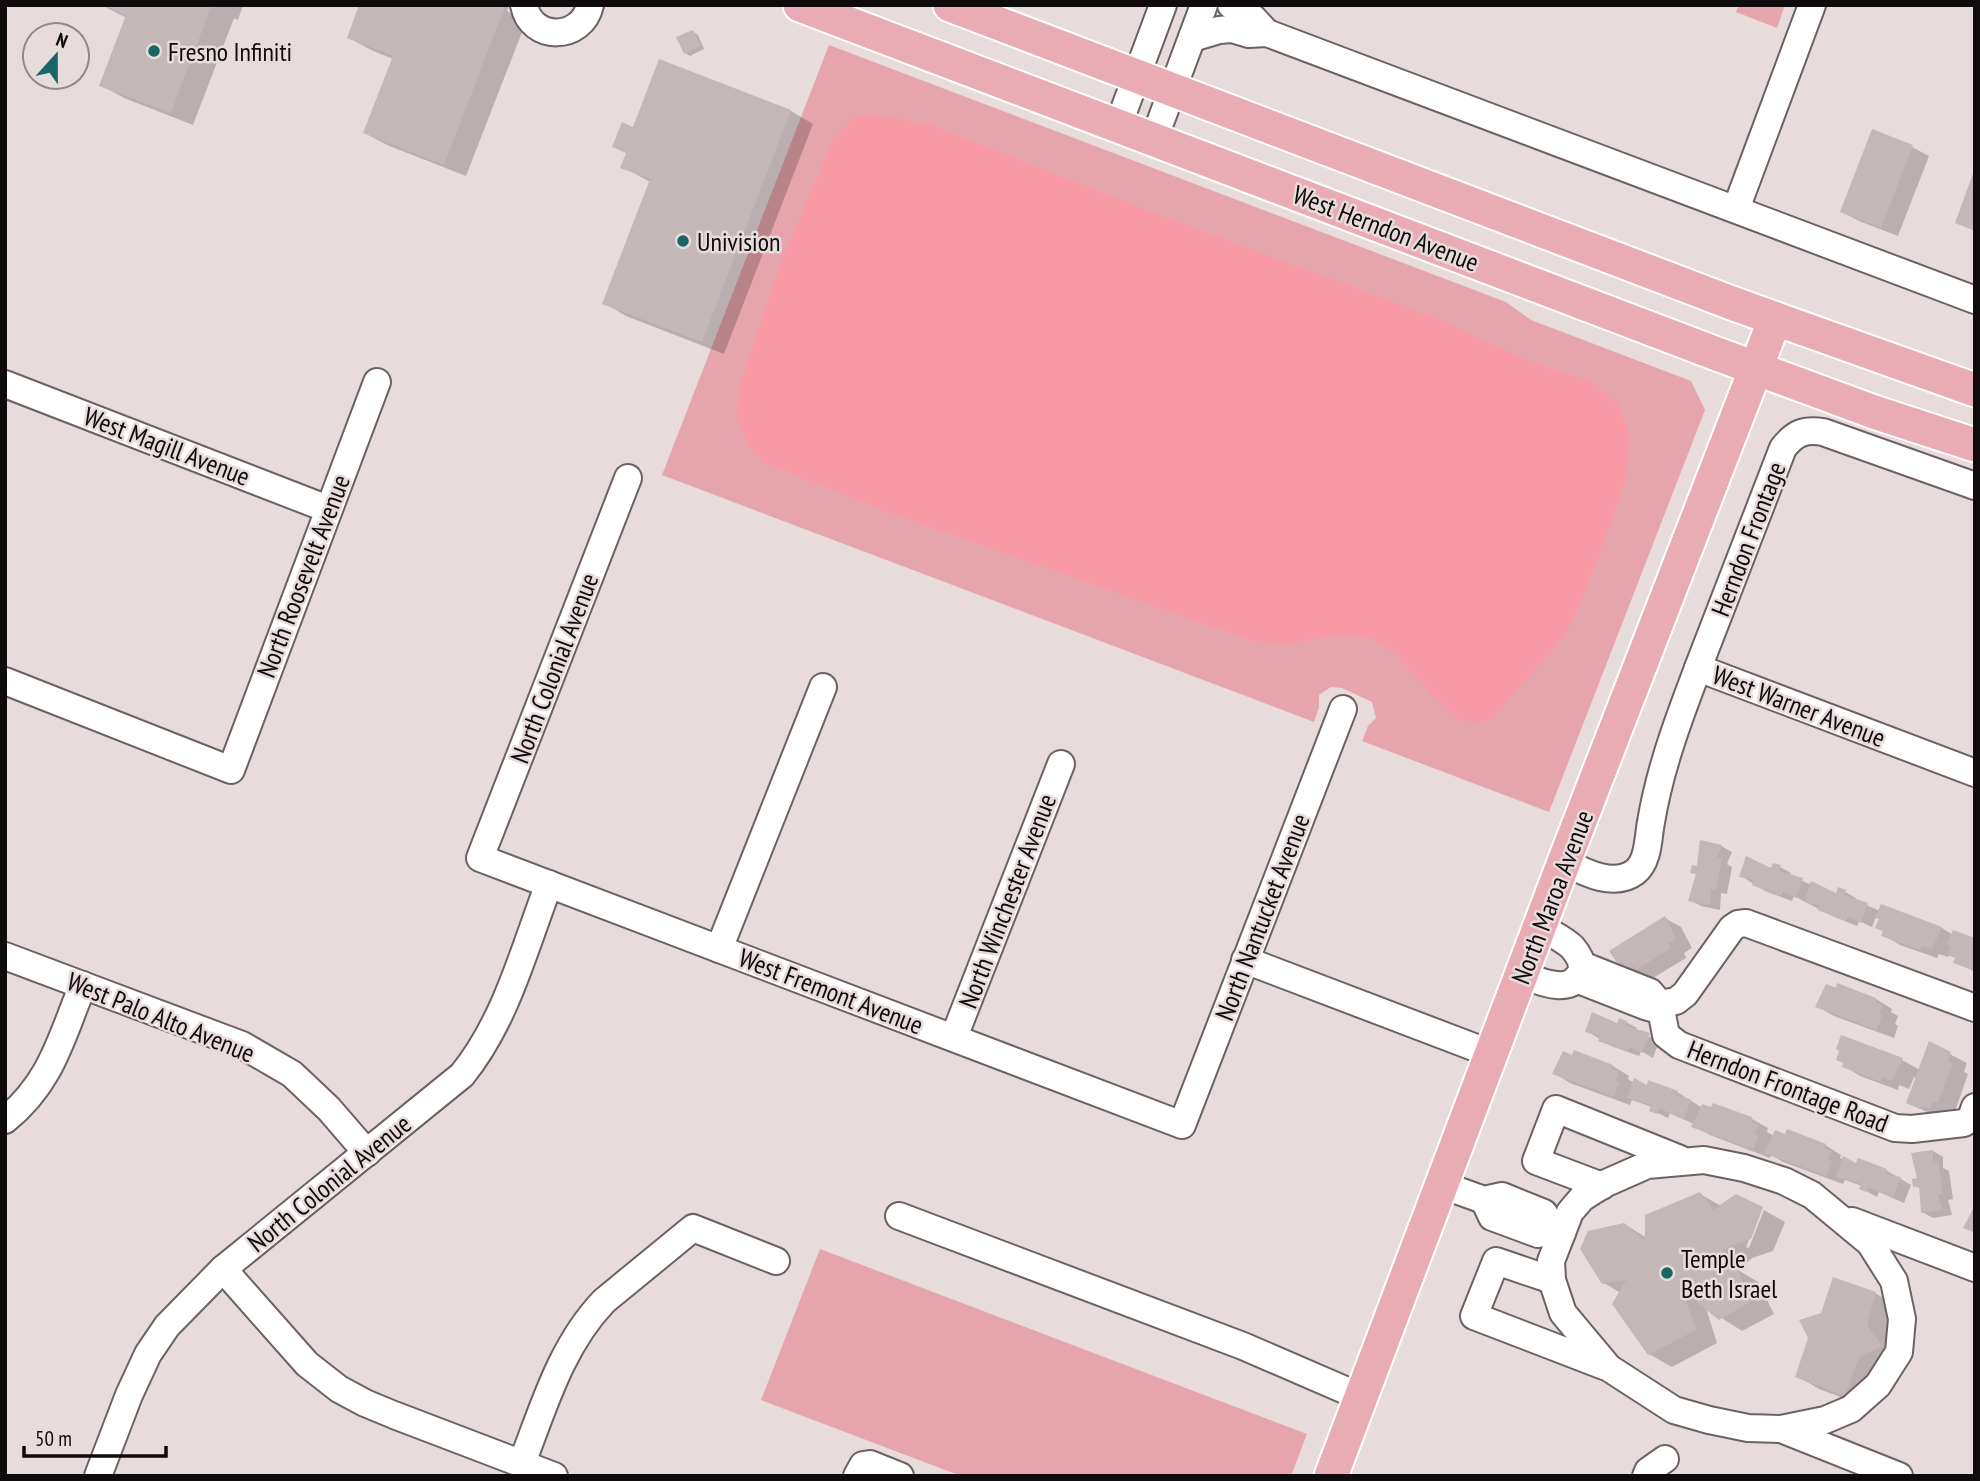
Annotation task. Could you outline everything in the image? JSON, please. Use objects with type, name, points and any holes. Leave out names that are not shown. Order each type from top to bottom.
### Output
[{"type":"main road","name":"West Herndon Avenue","points":[[800,5],[1755,368],[1975,445]]},
{"type":"main road","name":"West Herndon Avenue","points":[[950,5],[1775,319],[1975,390]]},
{"type":"main road","name":"North Maroa Avenue","points":[[1331,1476],[1564,862],[1775,319]]},
{"type":"street","points":[[524,5],[530,20],[538,28],[557,34],[576,28],[584,20],[590,5]]},
{"type":"street","points":[[1118,126],[1163,5]]},
{"type":"street","points":[[1154,139],[1204,5]]},
{"type":"street","points":[[1231,5],[1253,18],[1267,33]]},
{"type":"street","points":[[1735,209],[1812,5]]},
{"type":"street","points":[[1192,38],[1232,29],[1249,34],[1267,33],[1975,300]]},
{"type":"street","name":"North Roosevelt Avenue","points":[[5,681],[231,770],[377,382]]},
{"type":"street","name":"West Magill Avenue","points":[[5,384],[328,509]]},
{"type":"street","name":"Herndon Frontage","points":[[1698,668],[1783,448],[1798,433],[1805,430],[1823,432],[1975,486]]},
{"type":"street","name":"North Colonial Avenue","points":[[480,858],[628,478]]},
{"type":"street","name":"West Warner Avenue","points":[[1564,862],[1591,875],[1611,878],[1636,871],[1643,862],[1656,792],[1667,753],[1698,668],[1975,773]]},
{"type":"street","points":[[719,949],[823,687]]},
{"type":"street","name":"North Nantucket Avenue","points":[[1182,1125],[1343,709]]},
{"type":"street","name":"North Winchester Avenue","points":[[954,1037],[1061,764]]},
{"type":"street","name":"West Fremont Avenue","points":[[480,858],[1182,1125]]},
{"type":"street","name":"North Colonial Avenue","points":[[98,1476],[129,1395],[148,1354],[167,1326],[223,1269],[462,1075],[480,1053],[494,1029],[549,884]]},
{"type":"street","name":"Herndon Frontage Road","points":[[1975,1008],[1745,923],[1732,928],[1685,994],[1676,1001],[1660,1004],[1666,1035],[1679,1045],[1895,1128],[1912,1129],[1964,1123],[1971,1118],[1975,1107]]},
{"type":"street","points":[[1540,926],[1571,946],[1579,972],[1652,1008],[1660,1004]]},
{"type":"street","name":"West Palo Alto Avenue","points":[[5,956],[242,1045],[292,1074],[329,1109],[367,1153]]},
{"type":"street","points":[[1245,960],[1492,1055]]},
{"type":"street","points":[[1522,975],[1556,985],[1569,984],[1579,972]]},
{"type":"street","points":[[5,1120],[38,1087],[52,1062],[83,985]]},
{"type":"street","points":[[1602,1186],[1536,1161],[1556,1109],[1685,1161]]},
{"type":"street","points":[[1552,1280],[1496,1261],[1474,1316],[1609,1368],[1674,1410],[1748,1428],[1781,1429],[1825,1420],[1851,1409],[1878,1385],[1899,1352],[1902,1319],[1894,1281],[1870,1243],[1812,1195],[1784,1181],[1744,1168],[1704,1160],[1647,1165],[1582,1198],[1557,1230],[1550,1261],[1552,1280],[1563,1313],[1609,1368]]},
{"type":"street","points":[[1442,1185],[1484,1199],[1502,1196],[1544,1213],[1557,1230]]},
{"type":"street","points":[[1838,1215],[1975,1268]]},
{"type":"street","points":[[899,1216],[1243,1346],[1361,1398]]},
{"type":"street","points":[[522,1464],[560,1365],[575,1337],[604,1301],[693,1228],[776,1261]]},
{"type":"street","points":[[223,1269],[307,1364],[339,1389],[374,1407],[554,1476]]},
{"type":"street","points":[[1781,1429],[1899,1476]]},
{"type":"street","points":[[857,1476],[863,1465],[870,1464],[900,1476]]},
{"type":"shaded area","points":[[1739,5],[1785,5],[1777,28],[1736,12]]},
{"type":"shaded area","points":[[829,45],[1506,302],[1531,320],[1691,381],[1705,410],[1549,812],[1362,741],[1368,726],[1376,718],[1372,702],[1342,688],[1331,687],[1319,695],[1319,707],[1314,722],[662,475]]},
{"type":"shaded area","points":[[876,114],[931,125],[1165,217],[1434,317],[1536,364],[1587,380],[1618,403],[1630,438],[1624,485],[1586,590],[1567,632],[1493,718],[1476,723],[1459,719],[1430,693],[1397,654],[1368,638],[1332,635],[1282,645],[1250,640],[893,514],[763,462],[749,446],[737,420],[738,389],[780,265],[834,137],[854,117]]},
{"type":"shaded area","points":[[820,1249],[1307,1434],[1291,1476],[961,1476],[761,1400]]},
{"type":"building","name":"Fresno Infiniti","points":[[101,5],[217,5],[216,8],[211,7],[171,113],[99,86],[126,15]]},
{"type":"building","points":[[359,5],[505,7],[444,165],[363,133],[393,56],[347,38]]},
{"type":"building","points":[[693,30],[701,46],[684,54],[676,37]]},
{"type":"building","name":"Univision","points":[[659,59],[791,110],[702,342],[602,304],[650,179],[620,168],[626,153],[612,147],[622,122],[633,127]]},
{"type":"building","points":[[1872,129],[1913,145],[1881,228],[1840,212]]},
{"type":"building","points":[[1975,168],[1975,231],[1955,223]]},
{"type":"building","points":[[1700,840],[1722,845],[1717,858],[1722,859],[1716,890],[1711,889],[1710,905],[1688,901],[1696,874],[1690,873],[1692,865],[1697,866]]},
{"type":"building","points":[[1746,856],[1771,868],[1773,863],[1781,865],[1779,871],[1803,878],[1796,898],[1783,891],[1781,896],[1752,885],[1754,880],[1739,877]]},
{"type":"building","points":[[1811,881],[1836,893],[1838,887],[1846,890],[1844,895],[1868,903],[1861,923],[1848,916],[1847,921],[1818,910],[1819,905],[1804,902]]},
{"type":"building","points":[[1881,904],[1942,927],[1932,949],[1922,946],[1920,950],[1881,936],[1883,931],[1875,928],[1879,919],[1875,918]]},
{"type":"building","points":[[1665,916],[1676,938],[1668,943],[1671,948],[1636,970],[1633,966],[1626,970],[1621,962],[1618,964],[1609,951]]},
{"type":"building","points":[[1953,930],[1975,938],[1975,971],[1953,963],[1955,958],[1947,955],[1951,946],[1947,945]]},
{"type":"building","points":[[1837,983],[1876,998],[1875,1002],[1882,1005],[1877,1030],[1815,1007],[1826,984],[1836,988]]},
{"type":"building","points":[[1592,1012],[1617,1023],[1619,1018],[1627,1021],[1625,1026],[1650,1033],[1642,1053],[1630,1047],[1628,1052],[1598,1041],[1600,1036],[1585,1032]]},
{"type":"building","points":[[1841,1035],[1903,1058],[1892,1081],[1883,1077],[1881,1082],[1842,1067],[1843,1063],[1836,1060],[1839,1051],[1836,1049]]},
{"type":"building","points":[[1929,1041],[1951,1052],[1948,1062],[1953,1063],[1938,1103],[1933,1101],[1930,1109],[1921,1105],[1920,1109],[1906,1103]]},
{"type":"building","points":[[1574,1050],[1613,1065],[1611,1069],[1619,1072],[1614,1097],[1552,1074],[1563,1051],[1572,1055]]},
{"type":"building","points":[[1634,1078],[1647,1085],[1648,1080],[1678,1091],[1676,1096],[1691,1099],[1684,1120],[1659,1108],[1657,1114],[1649,1111],[1651,1105],[1627,1098]]},
{"type":"building","points":[[1713,1103],[1752,1117],[1751,1122],[1758,1125],[1755,1134],[1759,1135],[1753,1150],[1691,1127],[1702,1104],[1711,1107]]},
{"type":"building","points":[[1787,1129],[1826,1144],[1824,1148],[1832,1151],[1828,1160],[1832,1161],[1826,1176],[1764,1153],[1775,1130],[1785,1134]]},
{"type":"building","points":[[1933,1150],[1933,1163],[1938,1163],[1943,1194],[1938,1194],[1942,1210],[1921,1213],[1919,1186],[1913,1187],[1912,1179],[1917,1178],[1911,1153]]},
{"type":"building","points":[[1843,1156],[1856,1163],[1858,1158],[1887,1169],[1885,1174],[1901,1177],[1893,1198],[1868,1187],[1866,1192],[1859,1189],[1861,1184],[1836,1177]]},
{"type":"building","name":"Temple Beth Israel","points":[[1700,1192],[1713,1210],[1736,1194],[1763,1207],[1751,1239],[1730,1246],[1710,1261],[1736,1267],[1752,1301],[1719,1320],[1684,1292],[1696,1330],[1648,1355],[1612,1304],[1626,1280],[1602,1284],[1580,1249],[1588,1231],[1624,1223],[1645,1241],[1645,1215]]},
{"type":"building","points":[[1975,1205],[1975,1233],[1963,1228]]},
{"type":"building","points":[[1833,1277],[1876,1292],[1867,1325],[1882,1346],[1859,1358],[1845,1396],[1795,1377],[1808,1338],[1799,1320],[1821,1313]]},
{"type":"place","name":"Fresno Infiniti","points":[[154,51]]},
{"type":"place","name":"Univision","points":[[683,241]]},
{"type":"place","name":"Temple Beth Israel","points":[[1667,1273]]}]
